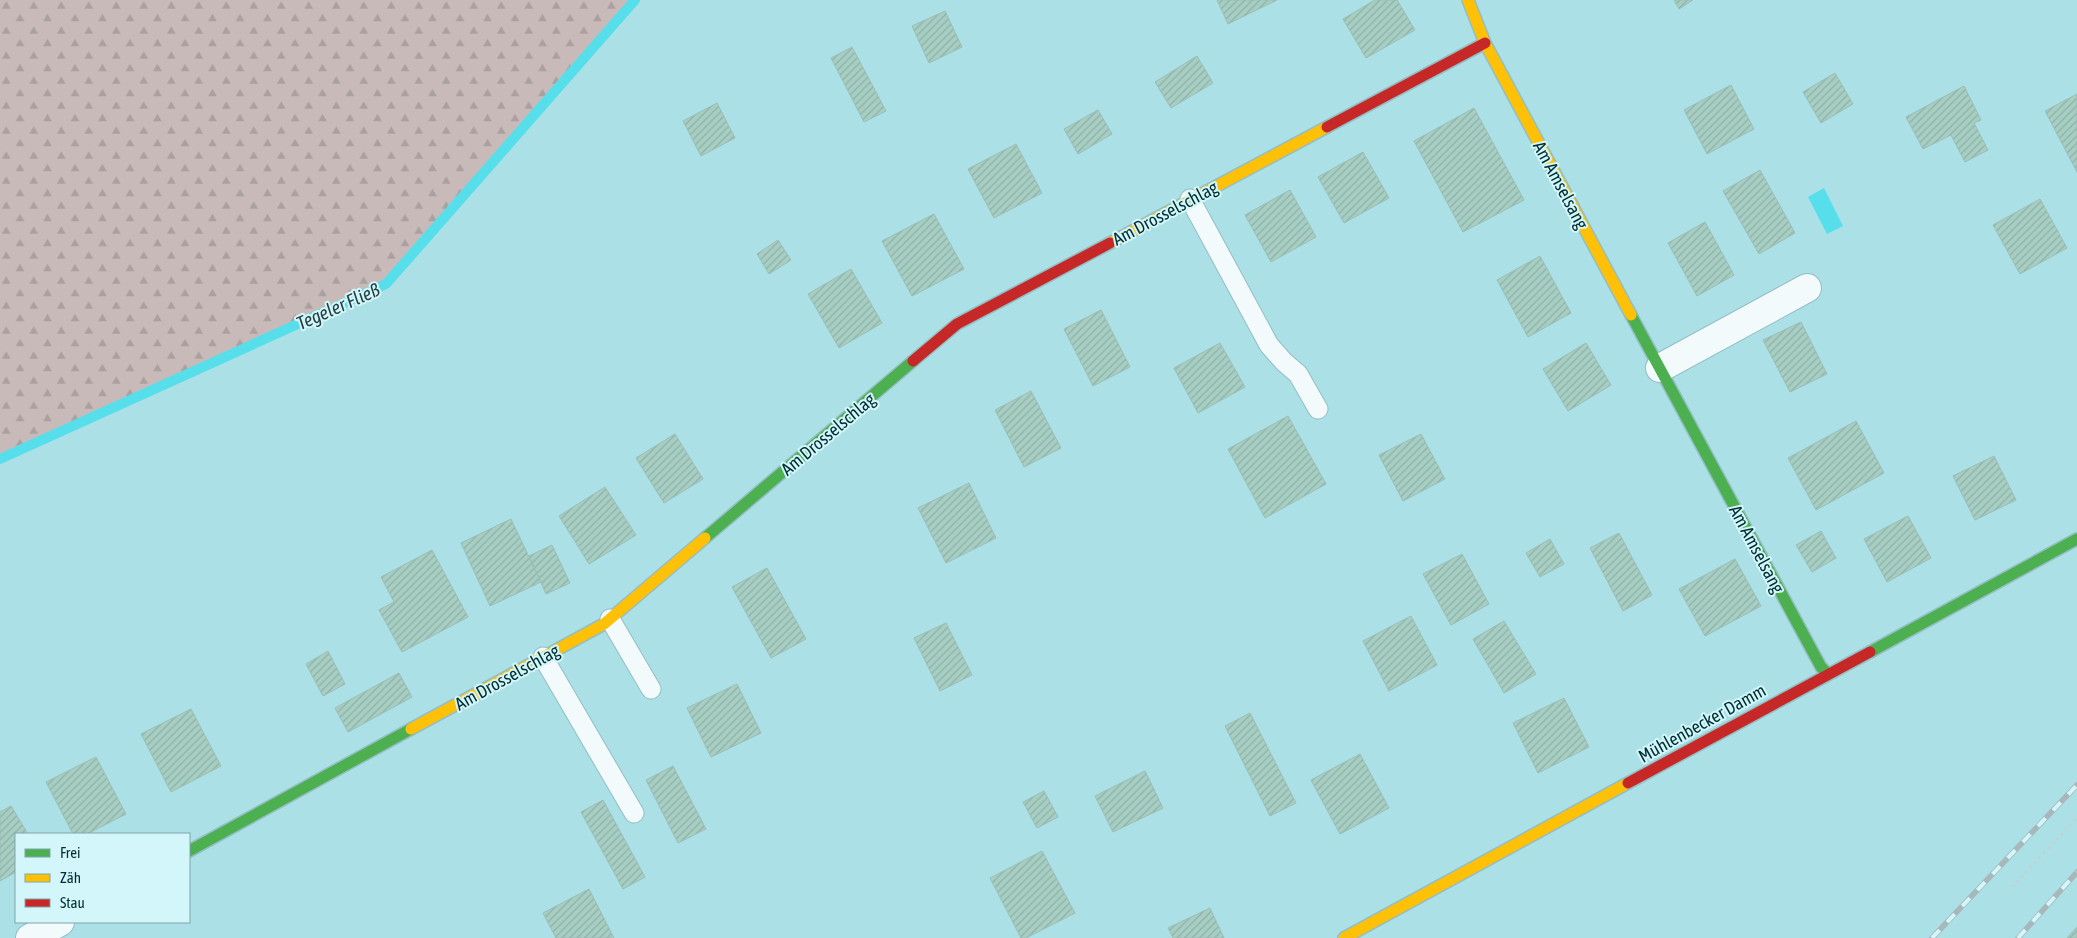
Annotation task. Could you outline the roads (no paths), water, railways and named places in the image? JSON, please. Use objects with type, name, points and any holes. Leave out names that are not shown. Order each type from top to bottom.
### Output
[{"type":"street","name":"Am Amselsang","points":[[1468,0],[1485,43],[1821,667],[1828,674]]},
{"type":"street","name":"Am Drosselschlag","points":[[190,850],[610,620],[957,324],[1485,43]]},
{"type":"street","points":[[1660,368],[1807,288]]},
{"type":"street","name":"Mühlenbecker Damm","points":[[1344,938],[2077,539]]},
{"type":"street","points":[[30,938],[58,923]]},
{"type":"lane","points":[[1190,199],[1269,344],[1284,362],[1298,374],[1318,409]]},
{"type":"lane","points":[[610,620],[651,689]]},
{"type":"lane","points":[[543,657],[634,813]]},
{"type":"water","points":[[1824,188],[1843,226],[1827,234],[1808,197]]},
{"type":"waterway","name":"Tegeler Fließ","points":[[0,459],[386,284],[635,0]]},
{"type":"railway","points":[[1932,938],[2077,785]]},
{"type":"railway","points":[[2018,938],[2077,872]]}]
